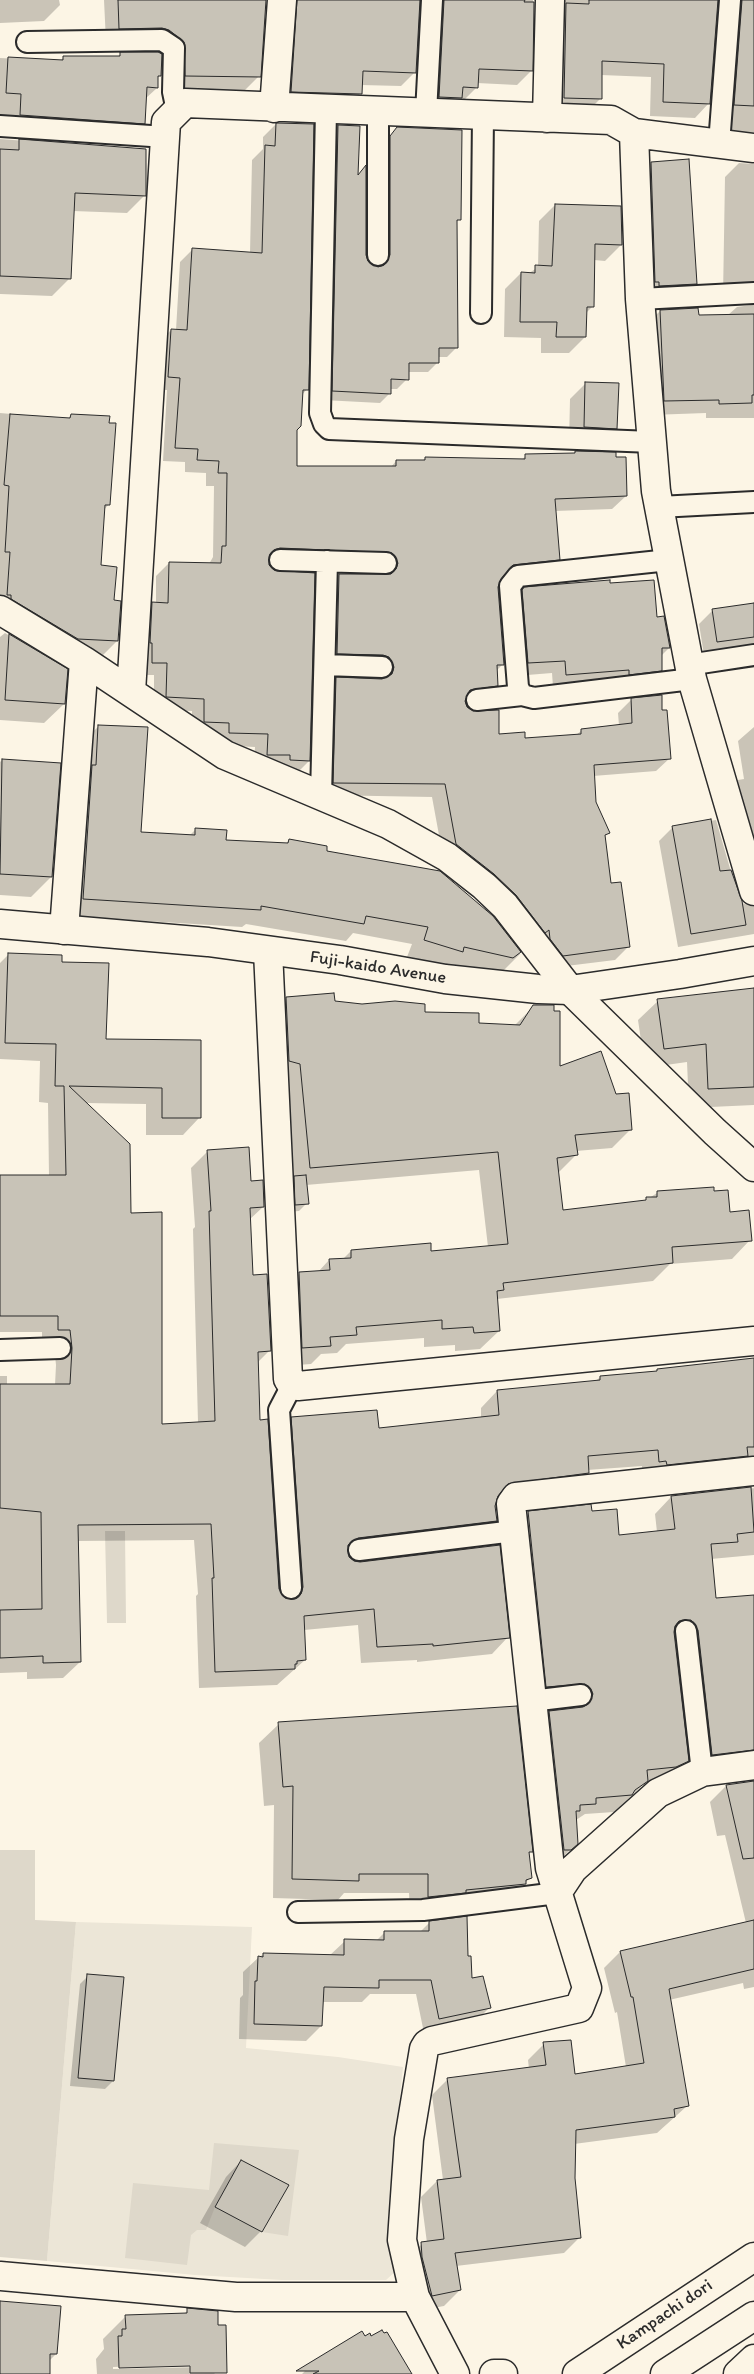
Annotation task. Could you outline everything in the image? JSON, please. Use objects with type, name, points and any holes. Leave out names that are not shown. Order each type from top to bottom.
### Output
[{"type":"street","points":[[274,108],[282,0]]},
{"type":"street","points":[[547,118],[550,0]]},
{"type":"street","points":[[131,692],[166,122],[185,103],[611,120],[634,133],[754,148]]},
{"type":"street","points":[[634,133],[640,299],[659,507],[690,672],[754,891]]},
{"type":"street","points":[[0,610],[84,661],[225,755],[388,824],[447,857],[484,886],[522,926],[570,990],[714,1132],[754,1167]]},
{"type":"street","points":[[64,930],[84,661]]},
{"type":"street","name":"Fuji-kaido Avenue","points":[[0,924],[208,942],[340,960],[505,987],[570,990],[754,961]]},
{"type":"street","points":[[268,950],[288,1380],[292,1385],[298,1386],[754,1340]]},
{"type":"street","points":[[455,2374],[415,2297],[402,2240],[410,2140],[424,2049],[432,2041],[579,2008],[587,1988],[550,1868],[511,1504],[516,1497],[754,1471]]},
{"type":"street","points":[[557,1893],[573,1869],[658,1793],[702,1772],[754,1765]]},
{"type":"street","name":"Kampachi dori","points":[[577,2374],[754,2257]]},
{"type":"street","points":[[0,2276],[236,2297],[415,2297]]},
{"type":"street","points":[[666,2374],[754,2316]]},
{"type":"street","points":[[738,2374],[754,2359]]},
{"type":"street","points":[[494,2374],[503,2374]]},
{"type":"lane","points":[[426,114],[432,0]]},
{"type":"lane","points":[[719,144],[730,0]]},
{"type":"lane","points":[[26,42],[162,40],[174,48],[173,92],[176,111]]},
{"type":"lane","points":[[326,110],[320,413],[324,424],[329,428],[652,442]]},
{"type":"lane","points":[[378,111],[378,256]]},
{"type":"lane","points":[[481,313],[484,115]]},
{"type":"lane","points":[[0,126],[166,137]]},
{"type":"lane","points":[[640,299],[754,293]]},
{"type":"lane","points":[[659,507],[754,502]]},
{"type":"lane","points":[[280,560],[386,563]]},
{"type":"lane","points":[[522,695],[518,687],[510,586],[518,576],[669,560]]},
{"type":"lane","points":[[321,795],[327,561]]},
{"type":"lane","points":[[477,700],[522,695],[534,698],[690,672],[754,655]]},
{"type":"lane","points":[[325,665],[382,666]]},
{"type":"lane","points":[[0,1350],[60,1348]]},
{"type":"lane","points":[[291,1588],[279,1410],[292,1385]]},
{"type":"lane","points":[[359,1550],[514,1531]]},
{"type":"lane","points":[[686,1631],[702,1772]]},
{"type":"lane","points":[[531,1701],[581,1695]]},
{"type":"lane","points":[[298,1912],[423,1910],[557,1893]]},
{"type":"shaded area","points":[[105,1531],[125,1531],[126,1623],[107,1623]]},
{"type":"shaded area","points":[[0,1850],[35,1850],[35,1920],[76,1922],[47,2261],[0,2257]]},
{"type":"shaded area","points":[[76,1922],[252,1927],[246,2048],[338,2057],[403,2067],[391,2183],[391,2242],[397,2270],[386,2280],[282,2280],[195,2275],[47,2261]]},
{"type":"shaded area","points":[[214,2143],[299,2150],[288,2236],[262,2232],[288,2185],[241,2160],[215,2207],[206,2230],[197,2230],[191,2235],[187,2265],[125,2258],[133,2183],[209,2190]]},
{"type":"building","points":[[118,0],[266,0],[261,77],[185,76],[184,42],[169,30],[162,28],[119,29]]},
{"type":"building","points":[[297,0],[420,0],[416,73],[363,71],[362,94],[291,92]]},
{"type":"building","points":[[444,0],[525,0],[524,2],[534,2],[533,71],[479,69],[478,88],[463,87],[462,98],[439,97]]},
{"type":"building","points":[[589,0],[718,0],[710,104],[663,102],[664,64],[602,61],[602,99],[564,98],[566,3],[589,4]]},
{"type":"building","points":[[742,0],[754,0],[754,106],[734,105]]},
{"type":"building","points":[[120,52],[158,52],[162,54],[161,76],[158,76],[158,88],[147,87],[145,124],[20,115],[21,94],[6,93],[8,57],[63,60],[63,56],[120,56]]},
{"type":"building","points":[[276,123],[314,124],[309,390],[303,390],[301,426],[297,430],[297,466],[396,466],[396,460],[425,460],[425,457],[525,459],[525,454],[575,453],[575,451],[616,452],[616,457],[626,457],[627,496],[555,499],[560,560],[513,565],[501,579],[498,587],[504,665],[497,665],[498,686],[470,690],[465,701],[467,707],[473,711],[499,710],[499,734],[525,732],[525,738],[581,734],[581,729],[632,723],[631,698],[662,695],[662,710],[667,710],[671,759],[594,765],[596,802],[610,833],[605,835],[611,883],[621,882],[630,947],[563,956],[550,939],[549,930],[545,933],[516,895],[494,874],[456,844],[445,784],[333,783],[336,677],[382,679],[392,674],[394,667],[389,657],[383,655],[337,654],[339,574],[391,574],[396,569],[398,563],[392,553],[280,548],[270,554],[269,565],[274,570],[315,573],[310,761],[290,760],[290,755],[267,755],[268,734],[229,733],[229,723],[204,722],[204,699],[166,697],[167,663],[152,663],[152,643],[150,643],[152,602],[168,603],[169,562],[221,563],[222,546],[226,546],[227,473],[218,473],[219,461],[197,460],[198,449],[175,448],[180,378],[168,377],[171,329],[187,330],[192,248],[262,253],[265,145],[275,146]]},
{"type":"building","points":[[338,125],[360,126],[358,175],[366,165],[366,255],[368,261],[378,267],[384,265],[390,255],[390,136],[397,127],[462,130],[461,220],[457,220],[458,348],[439,348],[439,363],[409,363],[409,380],[391,379],[391,394],[332,391]]},
{"type":"building","points":[[19,139],[146,149],[146,196],[75,193],[71,279],[0,276],[0,149],[19,150]]},
{"type":"building","points":[[689,159],[697,284],[659,286],[659,282],[655,282],[651,162]]},
{"type":"building","points":[[555,204],[621,206],[622,245],[595,244],[594,307],[587,307],[586,337],[556,337],[557,322],[520,322],[521,272],[535,273],[535,265],[552,266]]},
{"type":"building","points":[[698,308],[699,315],[754,314],[754,395],[752,395],[752,403],[719,404],[719,400],[664,401],[660,310]]},
{"type":"building","points":[[585,382],[619,383],[617,429],[584,427]]},
{"type":"building","points":[[10,414],[70,418],[71,414],[110,416],[109,423],[116,423],[110,505],[105,505],[101,565],[117,567],[114,600],[121,601],[118,641],[78,639],[11,599],[11,595],[7,595],[10,552],[5,552],[9,486],[4,485]]},
{"type":"building","points":[[610,580],[610,583],[654,580],[657,617],[664,616],[670,648],[662,648],[662,671],[629,675],[629,670],[566,675],[565,661],[528,663],[522,590],[524,587]]},
{"type":"building","points":[[754,603],[754,637],[717,642],[712,609]]},
{"type":"building","points":[[9,634],[68,669],[65,704],[5,700]]},
{"type":"building","points":[[98,725],[148,727],[141,832],[195,835],[195,828],[227,830],[226,840],[288,843],[289,839],[327,846],[327,851],[440,871],[493,916],[521,952],[513,958],[464,947],[463,952],[424,940],[428,927],[366,916],[364,924],[261,906],[261,910],[83,899],[92,765],[96,765]]},
{"type":"building","points":[[2,759],[61,763],[52,877],[0,874]]},
{"type":"building","points":[[711,819],[720,871],[731,870],[742,901],[746,925],[691,934],[672,826]]},
{"type":"building","points":[[8,953],[62,955],[62,962],[109,963],[106,1039],[201,1040],[201,1118],[162,1118],[162,1088],[69,1086],[130,1144],[131,1213],[162,1212],[162,1424],[215,1421],[209,1211],[211,1211],[207,1150],[249,1147],[251,1181],[263,1180],[264,1207],[250,1208],[253,1275],[267,1274],[271,1351],[258,1352],[260,1420],[268,1419],[279,1589],[285,1598],[297,1598],[301,1594],[303,1587],[291,1417],[377,1410],[379,1428],[499,1415],[497,1390],[600,1380],[600,1376],[657,1371],[657,1369],[754,1358],[754,1447],[747,1447],[748,1456],[667,1465],[666,1461],[659,1462],[658,1450],[588,1456],[589,1473],[508,1484],[498,1496],[495,1506],[497,1521],[358,1538],[348,1545],[349,1557],[354,1561],[360,1562],[500,1545],[510,1638],[433,1646],[433,1644],[377,1647],[374,1609],[304,1616],[306,1660],[297,1661],[295,1669],[215,1672],[212,1578],[214,1578],[211,1524],[78,1525],[81,1662],[43,1663],[43,1656],[0,1658],[0,1610],[42,1609],[41,1512],[0,1508],[0,1384],[70,1384],[72,1348],[70,1330],[58,1330],[58,1316],[0,1316],[0,1175],[66,1175],[64,1086],[55,1086],[56,1044],[5,1043]]},
{"type":"building","points":[[754,988],[754,1087],[708,1089],[706,1044],[664,1049],[657,999]]},
{"type":"building","points":[[334,993],[335,1001],[362,1004],[395,1001],[425,1004],[425,1012],[479,1013],[479,1023],[520,1025],[533,1005],[554,1005],[554,1011],[560,1011],[560,1066],[601,1051],[616,1094],[629,1093],[632,1130],[575,1135],[578,1155],[557,1158],[563,1210],[646,1200],[646,1197],[657,1197],[657,1191],[714,1187],[714,1191],[728,1190],[730,1212],[749,1210],[752,1241],[672,1247],[673,1263],[503,1283],[504,1290],[497,1291],[500,1331],[474,1333],[473,1327],[442,1329],[442,1320],[356,1327],[357,1335],[330,1337],[331,1346],[302,1348],[299,1272],[330,1270],[329,1259],[351,1258],[351,1250],[431,1243],[431,1251],[508,1244],[498,1152],[310,1168],[300,1064],[289,1061],[286,997]]},
{"type":"building","points":[[306,1175],[309,1204],[295,1205],[294,1176]]},
{"type":"building","points":[[751,1487],[754,1532],[737,1534],[738,1542],[711,1544],[716,1598],[754,1595],[754,1750],[712,1755],[698,1630],[691,1620],[679,1621],[675,1626],[674,1632],[689,1761],[676,1767],[647,1770],[648,1781],[635,1790],[632,1795],[596,1798],[596,1804],[580,1805],[580,1811],[576,1811],[578,1844],[571,1850],[564,1850],[549,1711],[583,1707],[588,1704],[593,1694],[585,1684],[546,1687],[528,1511],[591,1504],[592,1511],[617,1509],[619,1535],[675,1529],[671,1496]]},
{"type":"building","points":[[517,1706],[533,1852],[529,1852],[532,1878],[526,1880],[526,1884],[466,1890],[466,1893],[428,1897],[428,1874],[359,1874],[359,1881],[292,1879],[293,1786],[283,1787],[278,1722]]},
{"type":"building","points":[[754,1781],[754,1858],[743,1859],[726,1785]]},
{"type":"building","points":[[467,1916],[468,1956],[471,1956],[472,1978],[483,1976],[491,2008],[439,2019],[431,1980],[379,1980],[379,1988],[324,1987],[322,2026],[254,2024],[255,1981],[257,1981],[258,1956],[263,1957],[263,1953],[344,1955],[344,1939],[384,1940],[384,1931],[429,1931],[429,1921]]},
{"type":"building","points":[[754,1920],[754,1969],[669,1989],[689,2106],[674,2109],[675,2117],[576,2130],[575,2178],[581,2238],[455,2253],[461,2290],[432,2296],[422,2257],[421,2242],[444,2239],[437,2180],[461,2177],[447,2078],[546,2065],[543,2042],[571,2040],[575,2074],[644,2063],[633,1997],[631,1997],[620,1951]]},
{"type":"building","points":[[87,1974],[124,1977],[114,2081],[78,2078]]},
{"type":"building","points":[[241,2160],[289,2185],[262,2232],[215,2207]]},
{"type":"building","points":[[0,2301],[61,2306],[57,2354],[50,2354],[50,2374],[0,2374]]},
{"type":"building","points":[[187,2308],[218,2311],[218,2325],[226,2325],[227,2373],[190,2373],[190,2366],[119,2368],[118,2336],[122,2336],[122,2329],[126,2329],[125,2315],[187,2313]]},
{"type":"building","points":[[382,2330],[384,2333],[387,2332],[412,2374],[313,2374],[319,2371],[296,2371],[362,2331],[365,2336],[370,2333],[371,2336]]}]
